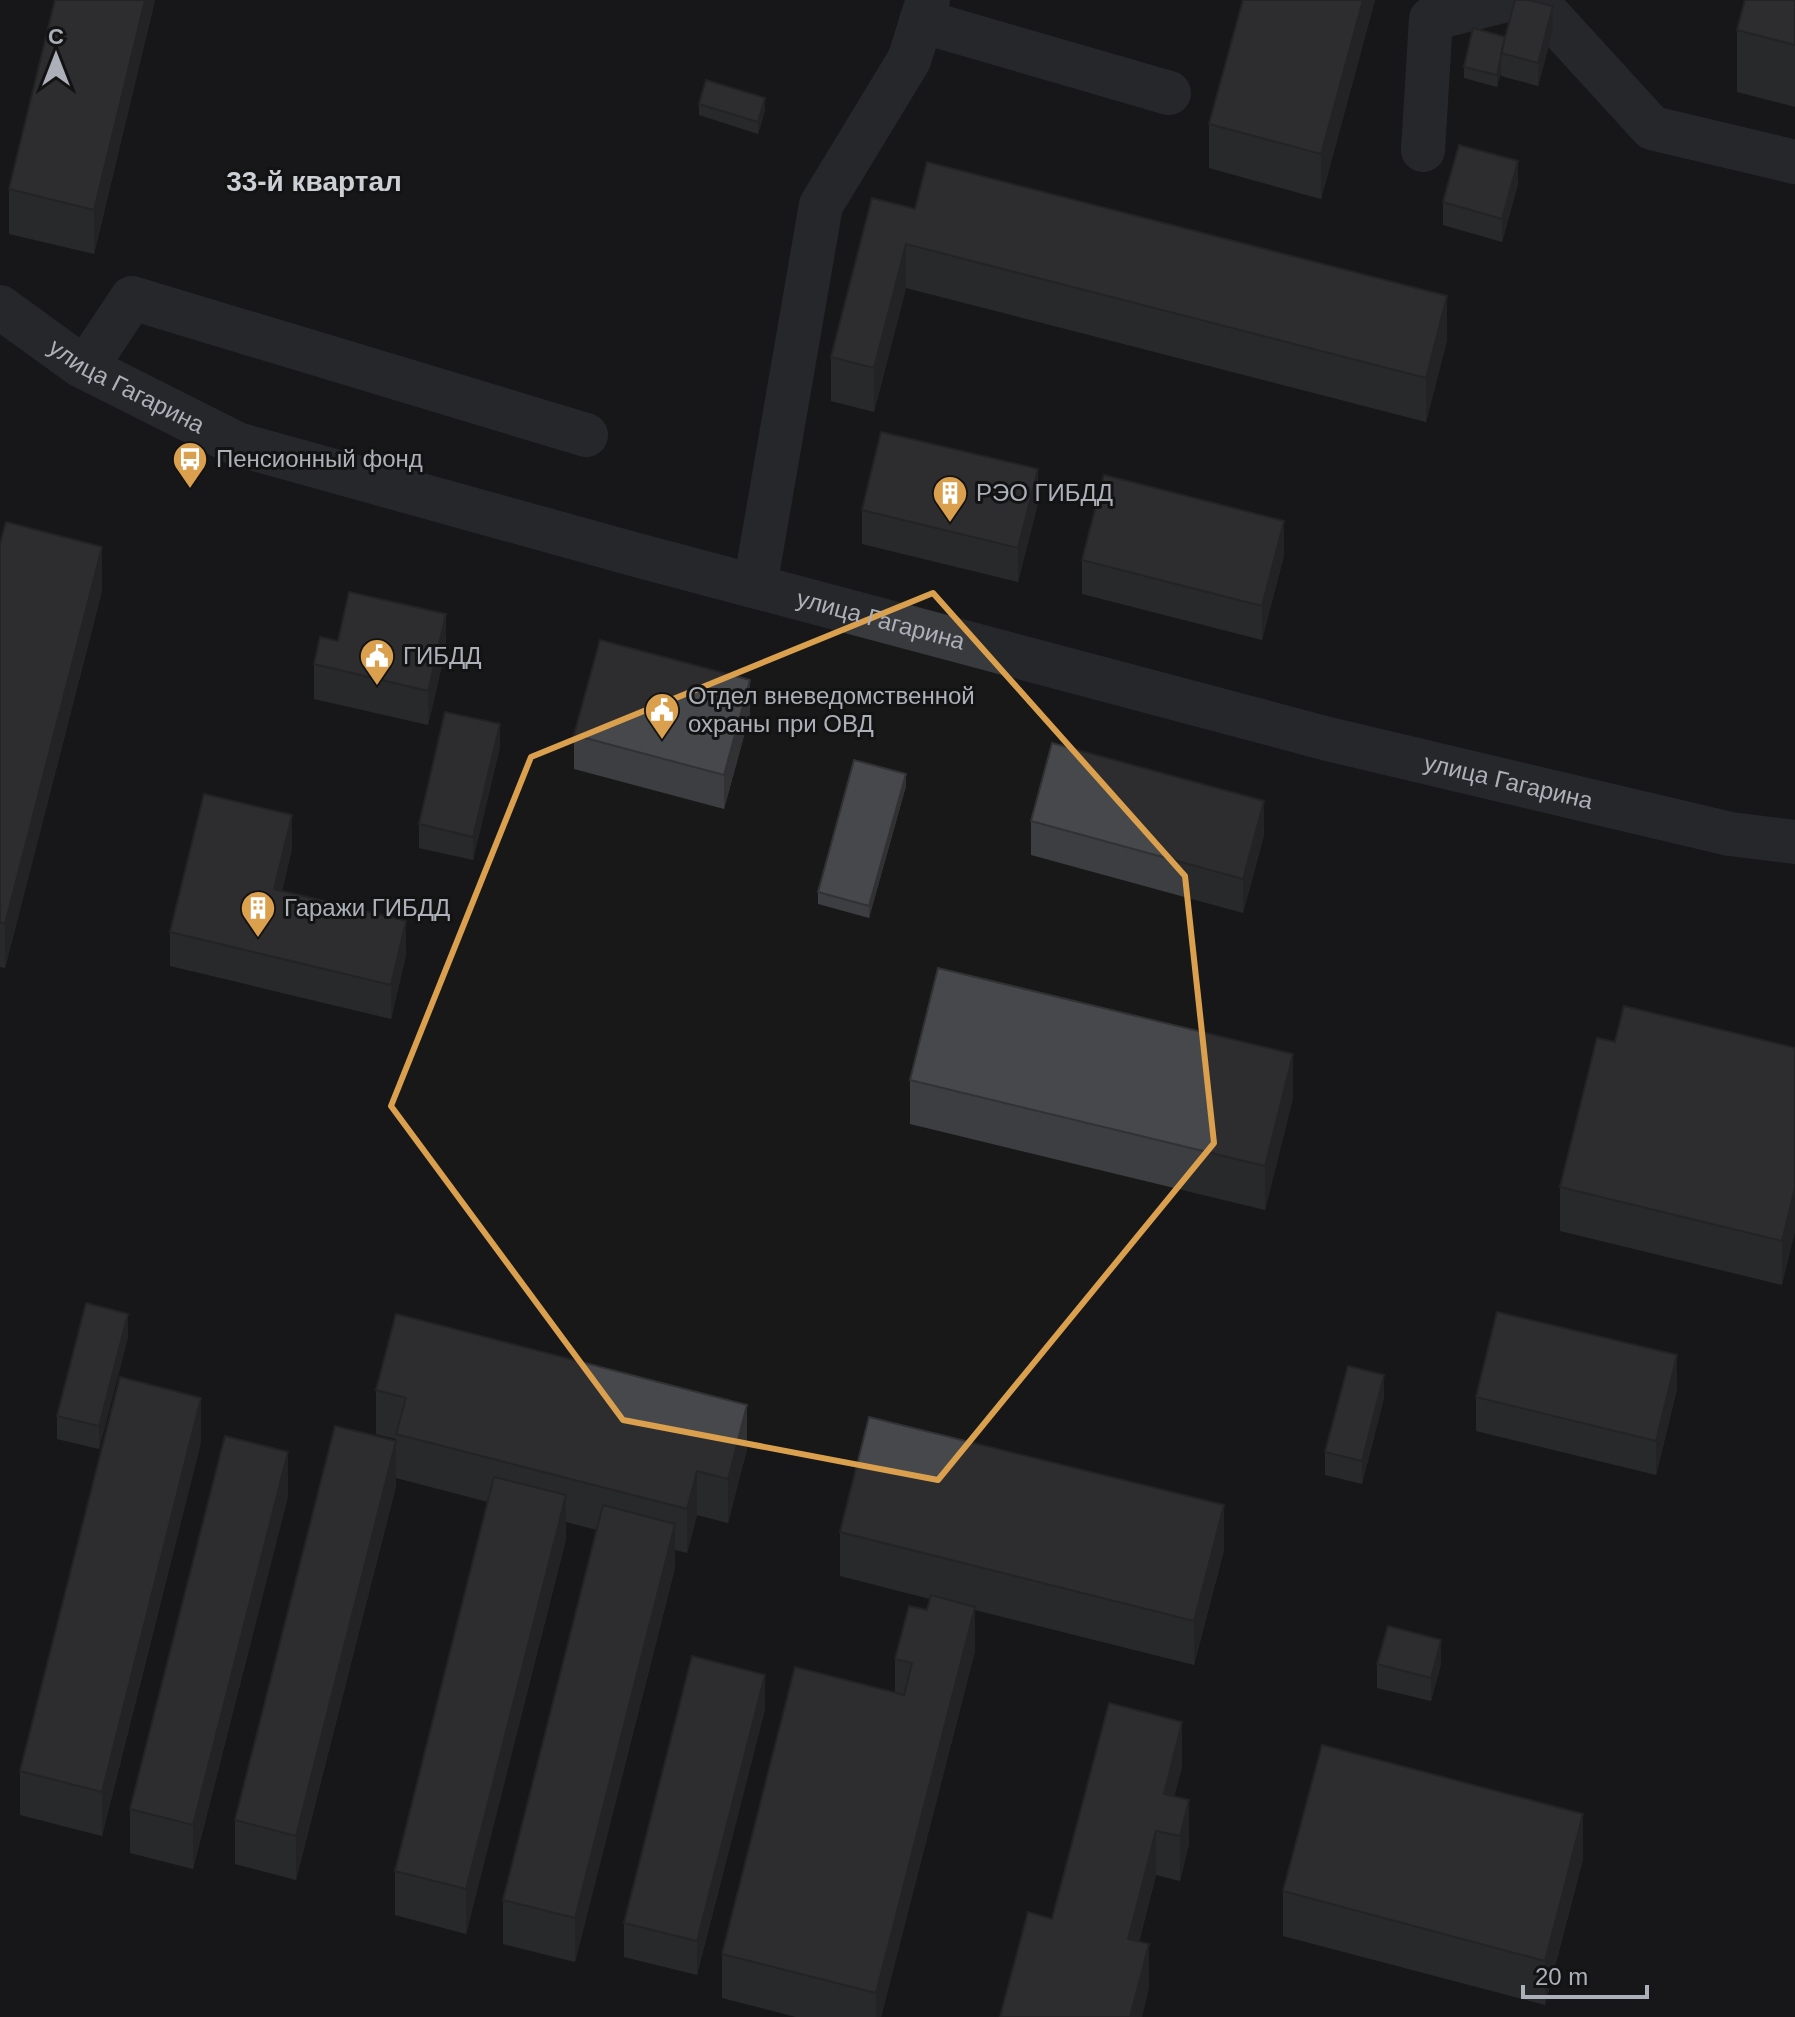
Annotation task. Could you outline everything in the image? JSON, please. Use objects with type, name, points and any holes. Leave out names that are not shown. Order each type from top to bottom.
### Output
[{"type":"street","points":[[1423,150],[1431,19],[1507,0]]},
{"type":"street","points":[[1535,0],[1652,128],[1795,162]]},
{"type":"street","points":[[755,586],[821,205],[909,60],[924,10],[1169,93]]},
{"type":"street","points":[[86,367],[132,298],[586,435]]},
{"type":"street","name":"улица Гагарина","points":[[0,307],[80,365],[237,444],[1328,739],[1730,834],[1795,842]]},
{"type":"highlighted area","points":[[933,593],[1185,876],[1214,1143],[938,1480],[623,1420],[391,1106],[531,757]]},
{"type":"building","points":[[55,0],[145,0],[94,210],[9,189]]},
{"type":"building","points":[[1243,0],[1363,0],[1321,154],[1209,124]]},
{"type":"building","points":[[1515,0],[1553,6],[1538,63],[1501,53]]},
{"type":"building","points":[[1745,0],[1795,0],[1795,45],[1737,30]]},
{"type":"building","points":[[1473,28],[1505,37],[1497,75],[1464,67]]},
{"type":"building","points":[[706,80],[765,98],[758,122],[699,104]]},
{"type":"building","points":[[1459,145],[1518,161],[1502,219],[1443,202]]},
{"type":"building","points":[[927,162],[1447,296],[1426,378],[906,244],[874,368],[831,357],[872,198],[915,209]]},
{"type":"building","points":[[881,432],[1038,469],[1018,548],[862,510]]},
{"type":"building","points":[[1104,475],[1284,521],[1262,606],[1082,560]]},
{"type":"building","points":[[6,522],[102,547],[5,924],[0,922],[0,544]]},
{"type":"building","points":[[349,592],[446,614],[428,691],[314,664],[320,637],[338,641]]},
{"type":"building","name":"Отдел вневедомственной охраны при ОВД","points":[[600,640],[750,680],[724,775],[574,735]]},
{"type":"building","points":[[445,712],[500,724],[473,837],[419,824]]},
{"type":"building","points":[[1052,743],[1264,801],[1243,879],[1031,821]]},
{"type":"building","points":[[854,760],[906,774],[869,906],[818,892]]},
{"type":"building","name":"Гаражи ГИБДД","points":[[204,794],[292,815],[274,889],[406,921],[391,985],[170,932]]},
{"type":"building","points":[[938,968],[1293,1054],[1265,1166],[910,1080]]},
{"type":"building","points":[[1624,1006],[1795,1048],[1795,1188],[1782,1241],[1560,1187],[1597,1038],[1615,1042]]},
{"type":"building","points":[[86,1303],[128,1314],[99,1426],[57,1416]]},
{"type":"building","points":[[1497,1312],[1677,1355],[1656,1441],[1476,1397]]},
{"type":"building","points":[[396,1314],[747,1405],[728,1479],[697,1471],[687,1509],[396,1434],[406,1398],[376,1390]]},
{"type":"building","points":[[1348,1366],[1384,1375],[1362,1461],[1325,1452]]},
{"type":"building","points":[[120,1377],[201,1398],[102,1792],[20,1771]]},
{"type":"building","points":[[869,1417],[1224,1505],[1194,1621],[840,1532]]},
{"type":"building","points":[[335,1426],[396,1441],[296,1836],[235,1820]]},
{"type":"building","points":[[225,1436],[288,1452],[193,1825],[130,1809]]},
{"type":"building","points":[[494,1477],[566,1495],[466,1889],[395,1871]]},
{"type":"building","points":[[603,1505],[675,1524],[575,1918],[503,1900]]},
{"type":"building","points":[[931,1595],[975,1607],[876,1993],[722,1954],[795,1667],[904,1695],[912,1663],[895,1659],[909,1606],[927,1610]]},
{"type":"building","points":[[1388,1626],[1441,1640],[1431,1678],[1377,1664]]},
{"type":"building","points":[[692,1656],[765,1675],[697,1941],[624,1923]]},
{"type":"building","points":[[1109,1703],[1182,1722],[1164,1794],[1189,1800],[1180,1836],[1156,1831],[1128,1939],[1149,1944],[1130,2017],[1000,2017],[1028,1912],[1052,1919]]},
{"type":"building","points":[[1322,1745],[1583,1814],[1545,1961],[1283,1891]]},
{"type":"place","name":"Пенсионный фонд","points":[[190,490]]},
{"type":"place","name":"РЭО ГИБДД","points":[[950,524]]},
{"type":"place","name":"ГИБДД","points":[[377,687]]},
{"type":"place","name":"Отдел вневедомственной охраны при ОВД","points":[[662,741]]},
{"type":"place","name":"Гаражи ГИБДД","points":[[258,939]]},
{"type":"district","name":"33-й квартал","points":[[314,181]]}]
